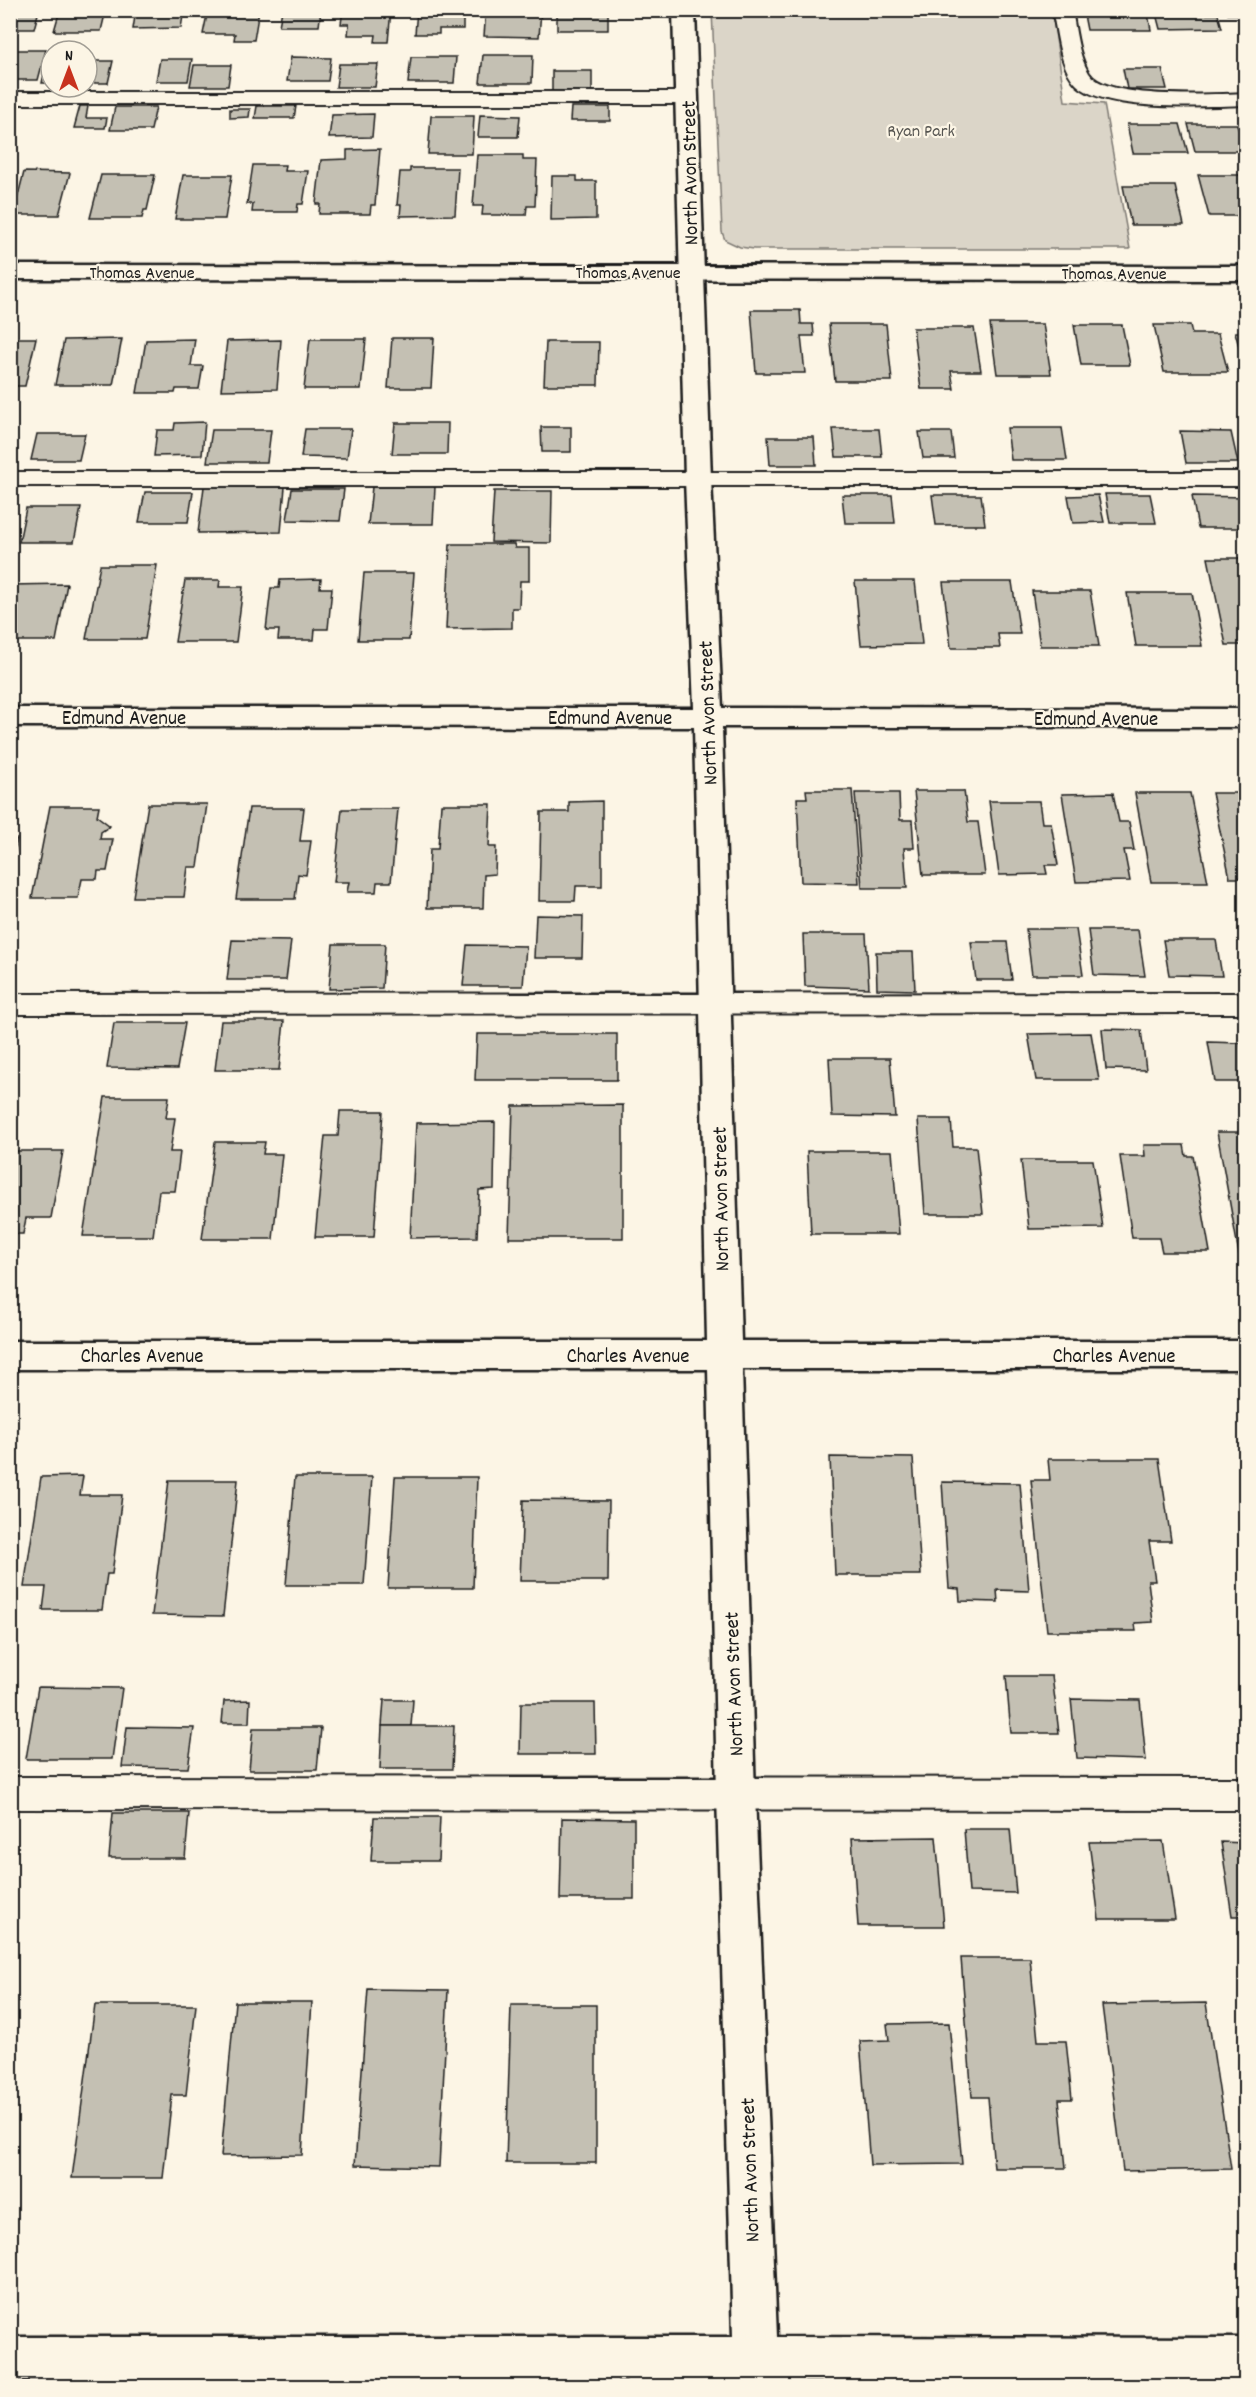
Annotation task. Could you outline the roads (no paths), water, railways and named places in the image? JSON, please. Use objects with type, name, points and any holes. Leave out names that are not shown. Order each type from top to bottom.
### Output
[{"type":"street","name":"North Avon Street","points":[[684,10],[698,479],[708,717],[736,1795],[756,2373]]},
{"type":"street","name":"Thomas Avenue","points":[[10,272],[1245,273]]},
{"type":"street","name":"Edmund Avenue","points":[[10,717],[1245,718]]},
{"type":"street","name":"Charles Avenue","points":[[10,1355],[1245,1355]]},
{"type":"street","points":[[10,2358],[756,2373],[1245,2361]]},
{"type":"lane","points":[[1062,10],[1077,70],[1085,82],[1101,90],[1123,96],[1188,100],[1245,99]]},
{"type":"lane","points":[[10,98],[688,98]]},
{"type":"lane","points":[[10,479],[1245,479]]},
{"type":"lane","points":[[10,1004],[1245,1003]]},
{"type":"lane","points":[[10,1793],[1245,1794]]},
{"type":"park label","name":"Ryan Park","points":[[921,130]]}]
